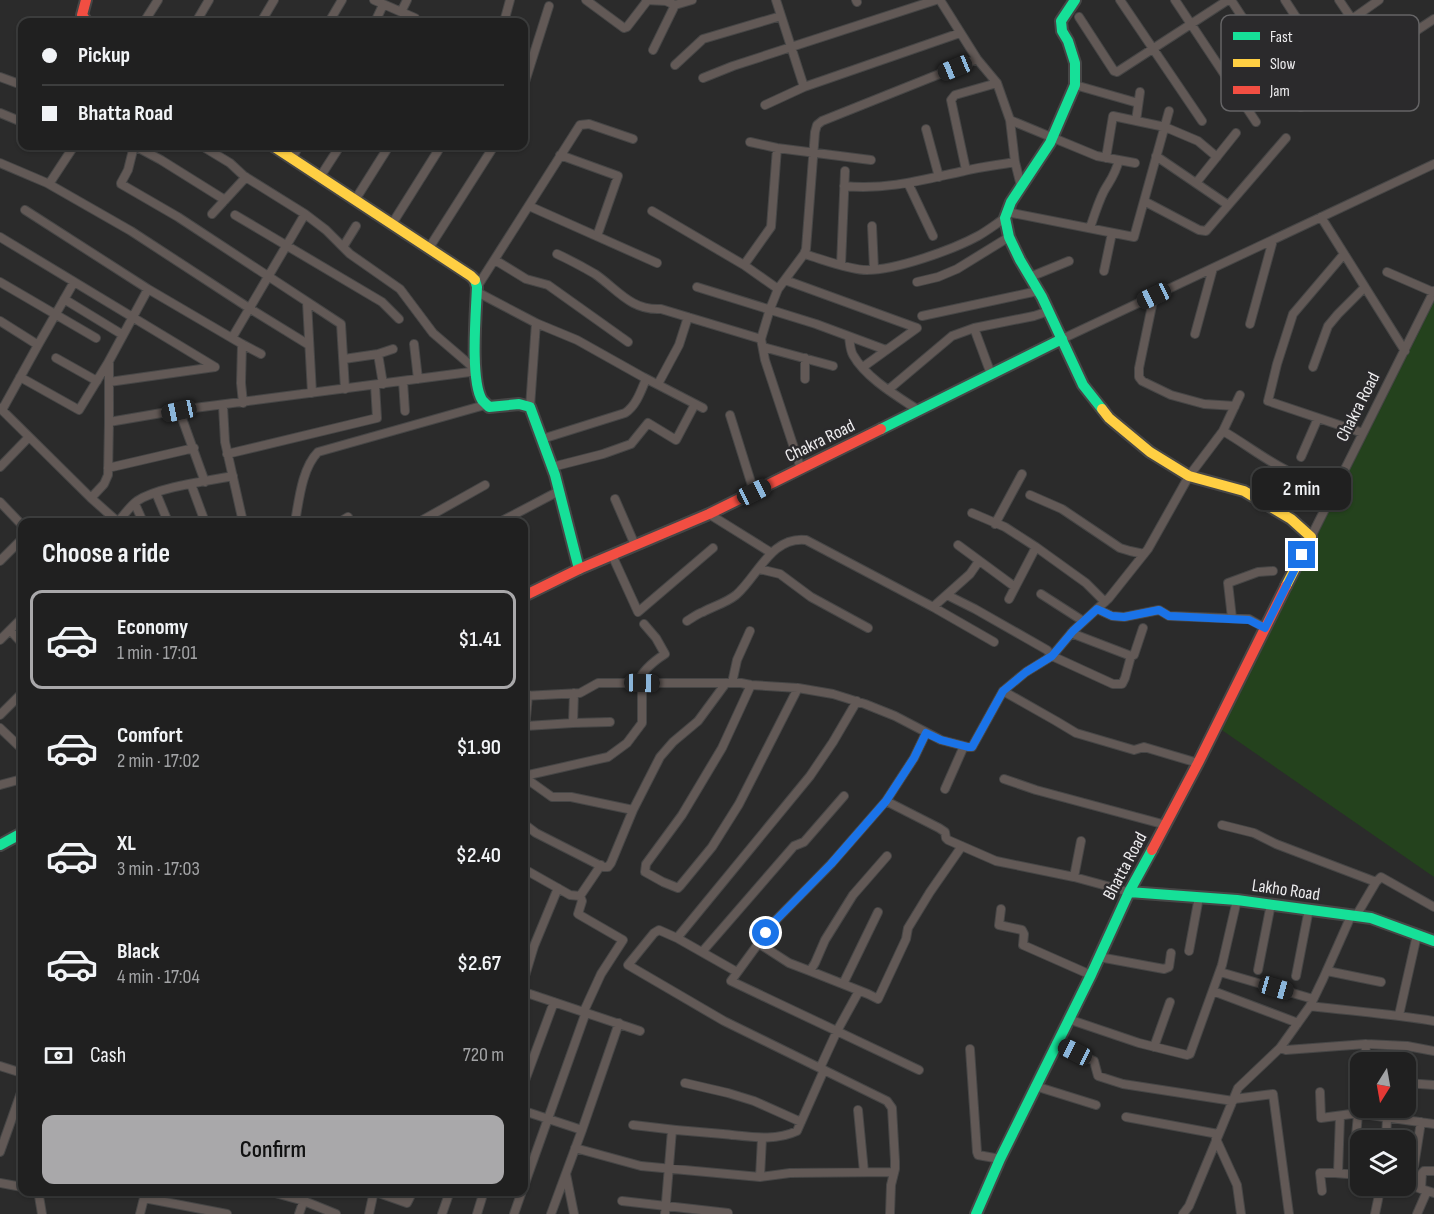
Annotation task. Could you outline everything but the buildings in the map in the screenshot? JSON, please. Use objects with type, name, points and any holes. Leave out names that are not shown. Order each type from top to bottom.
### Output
[{"type":"main road","points":[[84,18],[86,0]]},
{"type":"main road","points":[[1075,0],[1061,21],[1062,31],[1075,63],[1075,85],[1053,137],[1011,201],[1006,215],[1009,237],[1049,311],[1083,385],[1109,418],[1150,452],[1189,476],[1244,491],[1291,519],[1311,537]]},
{"type":"main road","points":[[279,150],[471,276],[476,282],[475,369],[482,399],[489,407],[510,404],[530,407],[552,467],[579,569]]},
{"type":"main road","name":"Chakra Road","points":[[528,594],[579,569],[710,514],[1062,339]]},
{"type":"main road","name":"Bhatta Road","points":[[976,1214],[1000,1159],[1091,975],[1129,892],[1198,763],[1311,537]]},
{"type":"main road","points":[[0,845],[18,835]]},
{"type":"main road","name":"Lakho Road","points":[[1129,892],[1237,900],[1371,918],[1434,941]]},
{"type":"street","points":[[147,18],[158,0]]},
{"type":"street","points":[[198,18],[209,0]]},
{"type":"street","points":[[263,18],[274,0]]},
{"type":"street","points":[[331,18],[342,0]]},
{"type":"street","points":[[374,0],[415,18]]},
{"type":"street","points":[[401,12],[407,0]]},
{"type":"street","points":[[505,18],[510,0]]},
{"type":"street","points":[[586,0],[624,28],[646,1],[666,1],[675,5],[692,0]]},
{"type":"street","points":[[776,0],[804,87]]},
{"type":"street","points":[[703,78],[733,66],[938,0],[977,59],[997,82],[1010,120],[1015,162],[1022,186]]},
{"type":"street","points":[[1120,0],[1202,121]]},
{"type":"street","points":[[1175,0],[1221,69]]},
{"type":"street","points":[[1079,16],[1114,71],[1117,72],[1229,0],[1239,15]]},
{"type":"street","points":[[1285,0],[1295,15]]},
{"type":"street","points":[[1340,0],[1349,15]]},
{"type":"street","points":[[1358,15],[1379,0]]},
{"type":"street","points":[[377,18],[383,5]]},
{"type":"street","points":[[653,50],[675,5]]},
{"type":"street","points":[[528,72],[549,6]]},
{"type":"street","points":[[675,65],[703,39],[781,16]]},
{"type":"street","points":[[1419,29],[1434,19]]},
{"type":"street","points":[[765,105],[804,87],[960,33]]},
{"type":"street","points":[[801,469],[765,360],[762,343],[770,309],[778,289],[806,249],[817,125],[977,59]]},
{"type":"street","points":[[0,77],[18,84]]},
{"type":"street","points":[[966,170],[952,97],[997,82]]},
{"type":"street","points":[[1075,85],[1138,103]]},
{"type":"street","points":[[1136,121],[1140,92]]},
{"type":"street","points":[[804,254],[866,270],[895,266],[952,248],[978,236],[1006,215],[1134,237],[1169,111]]},
{"type":"street","points":[[1249,111],[1256,122]]},
{"type":"street","points":[[0,113],[18,120]]},
{"type":"street","points":[[1107,158],[1113,116],[1164,127],[1198,141],[1217,157]]},
{"type":"street","points":[[1010,120],[1097,156],[1135,163]]},
{"type":"street","points":[[633,139],[583,123],[578,127],[477,290],[536,323],[578,340],[703,408]]},
{"type":"street","points":[[926,129],[939,177]]},
{"type":"street","points":[[1196,183],[1236,132]]},
{"type":"street","points":[[1144,201],[1206,231],[1286,138]]},
{"type":"street","points":[[750,142],[777,148],[871,160]]},
{"type":"street","points":[[744,265],[771,227],[777,148]]},
{"type":"street","points":[[49,184],[71,150]]},
{"type":"street","points":[[134,150],[121,184],[178,217],[341,324],[345,389]]},
{"type":"street","points":[[142,150],[225,200]]},
{"type":"street","points":[[109,422],[470,372],[475,369],[433,333],[399,289],[350,254],[326,230],[305,214],[246,177],[230,163],[209,150]]},
{"type":"street","points":[[292,158],[297,150]]},
{"type":"street","points":[[320,177],[337,150]]},
{"type":"street","points":[[355,200],[386,150]]},
{"type":"street","points":[[392,224],[438,150]]},
{"type":"street","points":[[429,248],[491,150]]},
{"type":"street","points":[[560,155],[618,176],[597,236]]},
{"type":"street","points":[[1156,156],[1228,206]]},
{"type":"street","points":[[1090,228],[1105,190],[1114,178],[1119,160]]},
{"type":"street","points":[[844,186],[866,188],[908,183],[1015,162]]},
{"type":"street","points":[[0,163],[49,184],[131,231],[309,345]]},
{"type":"street","points":[[1062,339],[1434,164]]},
{"type":"street","points":[[841,265],[845,171]]},
{"type":"street","points":[[212,214],[246,177]]},
{"type":"street","points":[[908,183],[933,236]]},
{"type":"street","points":[[529,206],[657,262]]},
{"type":"street","points":[[25,210],[148,289],[261,354]]},
{"type":"street","points":[[652,211],[744,265],[778,289]]},
{"type":"street","points":[[232,338],[305,214]]},
{"type":"street","points":[[235,215],[382,302],[399,319]]},
{"type":"street","points":[[1321,217],[1405,351]]},
{"type":"street","points":[[343,247],[356,225]]},
{"type":"street","points":[[872,226],[874,269]]},
{"type":"street","points":[[1104,271],[1112,233]]},
{"type":"street","points":[[0,237],[215,367],[109,382]]},
{"type":"street","points":[[917,282],[957,269],[1009,237]]},
{"type":"street","points":[[1250,324],[1273,240]]},
{"type":"street","points":[[557,254],[594,274],[628,301],[688,317],[833,366]]},
{"type":"street","points":[[1344,254],[1293,314],[1276,364],[1268,400],[1363,433]]},
{"type":"street","points":[[495,260],[526,279],[548,285],[628,342]]},
{"type":"street","points":[[1030,277],[1069,261]]},
{"type":"street","points":[[1195,334],[1213,268]]},
{"type":"street","points":[[1387,272],[1434,292]]},
{"type":"street","points":[[785,280],[917,328],[863,367]]},
{"type":"street","points":[[0,282],[96,338]]},
{"type":"street","points":[[74,282],[1,409],[114,518]]},
{"type":"street","points":[[697,286],[816,324],[886,350]]},
{"type":"street","points":[[1313,367],[1328,326],[1365,288]]},
{"type":"street","points":[[20,377],[79,410],[148,289]]},
{"type":"street","points":[[922,316],[1038,291]]},
{"type":"street","name":"Chakra Road","points":[[1311,537],[1434,292]]},
{"type":"street","points":[[1154,296],[1139,377],[1142,381],[1172,395],[1204,404],[1235,406]]},
{"type":"street","points":[[64,299],[123,335]]},
{"type":"street","points":[[307,302],[312,393]]},
{"type":"street","points":[[888,390],[952,336],[974,328],[1049,311]]},
{"type":"street","points":[[658,384],[679,345],[688,317]]},
{"type":"street","points":[[0,321],[38,345]]},
{"type":"street","points":[[530,407],[536,323]]},
{"type":"street","points":[[974,328],[991,374]]},
{"type":"street","points":[[849,337],[852,353],[878,383],[918,410]]},
{"type":"street","points":[[243,344],[241,383],[243,403]]},
{"type":"street","points":[[414,344],[418,379]]},
{"type":"street","points":[[344,359],[378,354],[393,349]]},
{"type":"street","points":[[228,454],[377,418],[378,354]]},
{"type":"street","points":[[56,358],[97,381]]},
{"type":"street","points":[[805,358],[805,379]]},
{"type":"street","points":[[92,498],[107,480],[109,361]]},
{"type":"street","points":[[542,439],[631,409],[646,379]]},
{"type":"street","points":[[403,381],[405,411]]},
{"type":"street","points":[[528,696],[580,693],[598,683],[741,682],[751,685],[798,688],[834,694],[857,701],[895,716],[941,740],[968,747],[974,745],[1003,691],[1026,672],[1052,656],[1071,633],[1105,602],[1144,554],[1189,476],[1223,431],[1240,395]]},
{"type":"street","points":[[552,467],[631,444],[648,423],[676,440],[695,404]]},
{"type":"street","points":[[295,518],[302,483],[313,457],[318,452],[485,405]]},
{"type":"street","points":[[223,406],[225,442],[242,518]]},
{"type":"street","points":[[179,411],[205,482]]},
{"type":"street","points":[[730,415],[754,492]]},
{"type":"street","points":[[1301,457],[1318,418]]},
{"type":"street","points":[[1223,431],[1286,470]]},
{"type":"street","points":[[0,467],[29,437]]},
{"type":"street","points":[[108,468],[194,448]]},
{"type":"street","points":[[995,524],[1022,474]]},
{"type":"street","points":[[122,518],[135,504],[156,493],[233,476]]},
{"type":"street","points":[[191,484],[204,518]]},
{"type":"street","points":[[426,518],[485,485]]},
{"type":"street","points":[[508,518],[559,491]]},
{"type":"street","points":[[156,493],[166,518]]},
{"type":"street","points":[[1030,495],[1062,509],[1120,548],[1144,554]]},
{"type":"street","points":[[615,499],[635,545]]},
{"type":"street","points":[[0,502],[18,521]]},
{"type":"street","points":[[135,504],[141,518]]},
{"type":"street","points":[[972,513],[1005,527],[1036,547],[1086,584],[1105,602]]},
{"type":"street","points":[[710,514],[770,552]]},
{"type":"street","points":[[687,621],[719,606],[737,594],[759,569],[770,552],[796,538],[806,540],[994,642]]},
{"type":"street","points":[[0,561],[18,543]]},
{"type":"street","points":[[958,545],[1015,587]]},
{"type":"street","points":[[1009,599],[1036,547]]},
{"type":"street","points":[[612,555],[638,612],[713,548]]},
{"type":"street","points":[[933,607],[970,574],[979,561]]},
{"type":"street","points":[[759,569],[780,574],[811,597],[868,628]]},
{"type":"street","points":[[1232,618],[1228,584],[1258,572],[1273,571]]},
{"type":"street","points":[[1041,594],[1083,621]]},
{"type":"street","points":[[947,595],[1047,650],[1052,656],[1113,684],[1122,684],[1143,628]]},
{"type":"street","points":[[1097,609],[1112,616],[1124,617],[1159,610],[1169,616],[1232,618],[1249,620],[1265,628]]},
{"type":"street","points":[[0,640],[18,622]]},
{"type":"street","points":[[528,776],[608,757],[627,743],[642,723],[640,677],[665,654],[656,638],[644,624]]},
{"type":"street","points":[[10,630],[18,639]]},
{"type":"street","points":[[528,827],[608,867],[660,757],[673,742],[698,721],[729,683],[750,631]]},
{"type":"street","points":[[1071,633],[1131,656]]},
{"type":"street","points":[[751,685],[722,748],[682,815],[646,864],[645,872],[672,886],[678,888],[717,838],[739,804],[798,688]]},
{"type":"street","points":[[1003,691],[1076,733],[1134,750],[1143,747],[1198,763]]},
{"type":"street","points":[[573,723],[574,693]]},
{"type":"street","points":[[0,715],[18,697]]},
{"type":"street","points":[[677,938],[810,776],[857,701]]},
{"type":"street","points":[[528,728],[610,722]]},
{"type":"street","points":[[0,728],[18,745]]},
{"type":"street","points":[[919,1070],[731,981],[774,922],[831,864],[886,801],[914,758],[926,733]]},
{"type":"street","points":[[945,789],[964,746]]},
{"type":"street","points":[[1005,779],[1036,790],[1166,825]]},
{"type":"street","points":[[0,785],[18,780]]},
{"type":"street","points":[[528,780],[552,796],[572,797],[633,810]]},
{"type":"street","points":[[702,952],[794,846],[804,842],[844,796]]},
{"type":"street","points":[[886,801],[939,828],[945,832],[946,838],[996,861],[1074,877],[1129,892]]},
{"type":"street","points":[[1221,825],[1254,833],[1276,844],[1376,882]]},
{"type":"street","points":[[1074,877],[1081,841]]},
{"type":"street","points":[[758,944],[789,963],[878,999],[906,939],[908,928],[962,846]]},
{"type":"street","points":[[810,971],[825,940],[853,895],[886,856]]},
{"type":"street","points":[[580,896],[601,865]]},
{"type":"street","points":[[528,871],[570,895],[580,896]]},
{"type":"street","points":[[1183,1214],[1189,1206],[1238,1088],[1280,1048],[1298,1023],[1311,1003],[1353,916],[1380,877],[1434,907]]},
{"type":"street","points":[[528,966],[558,888]]},
{"type":"street","points":[[528,1174],[585,1012],[601,974],[623,940],[578,914],[582,901],[580,896]]},
{"type":"street","points":[[1189,951],[1199,897]]},
{"type":"street","points":[[1068,1019],[1154,1047],[1190,1054],[1220,972],[1237,900]]},
{"type":"street","points":[[1258,970],[1271,904]]},
{"type":"street","points":[[1001,909],[999,925],[1022,930],[1023,945],[1091,975]]},
{"type":"street","points":[[1296,976],[1309,909]]},
{"type":"street","points":[[843,984],[878,912]]},
{"type":"street","points":[[737,972],[659,930],[628,964],[724,1021],[890,1104],[894,1172],[890,1214]]},
{"type":"street","points":[[1399,1015],[1418,935]]},
{"type":"street","points":[[1099,957],[1164,969],[1169,967],[1172,953]]},
{"type":"street","points":[[1327,970],[1381,982]]},
{"type":"street","points":[[1220,972],[1311,1003],[1355,1012],[1399,1015],[1434,1021]]},
{"type":"street","points":[[633,1125],[762,1138],[787,1136],[797,1131],[837,1031],[859,991]]},
{"type":"street","points":[[1213,992],[1298,1023]]},
{"type":"street","points":[[528,993],[640,1031]]},
{"type":"street","points":[[528,1072],[554,1002]]},
{"type":"street","points":[[1154,1047],[1170,1002]]},
{"type":"street","points":[[551,1214],[619,1023]]},
{"type":"street","points":[[1056,1042],[1094,1061],[1098,1076],[1123,1084],[1233,1100],[1273,1094],[1289,1214]]},
{"type":"street","points":[[1280,1048],[1286,1050],[1366,1044],[1407,1046],[1434,1051]]},
{"type":"street","points":[[1366,1044],[1366,1052]]},
{"type":"street","points":[[970,1049],[976,1152],[978,1155],[1000,1159]]},
{"type":"street","points":[[0,1066],[18,1072]]},
{"type":"street","points":[[685,1083],[754,1101],[801,1122]]},
{"type":"street","points":[[1416,1084],[1434,1085]]},
{"type":"street","points":[[1035,1086],[1096,1106]]},
{"type":"street","points":[[1320,1092],[1321,1118],[1350,1114]]},
{"type":"street","points":[[0,1152],[18,1101]]},
{"type":"street","points":[[858,1110],[864,1172]]},
{"type":"street","points":[[528,1112],[582,1130]]},
{"type":"street","points":[[1338,1173],[1340,1116]]},
{"type":"street","points":[[1126,1117],[1217,1137]]},
{"type":"street","points":[[1386,1130],[1387,1118],[1434,1124]]},
{"type":"street","points":[[1416,1155],[1422,1122]]},
{"type":"street","points":[[665,1210],[672,1130]]},
{"type":"street","points":[[1217,1137],[1237,1185],[1241,1214]]},
{"type":"street","points":[[760,1177],[762,1138]]},
{"type":"street","points":[[575,1148],[641,1166],[760,1177],[790,1173],[894,1172]]},
{"type":"street","points":[[1417,1214],[1427,1191],[1422,1173],[1434,1170]]},
{"type":"street","points":[[1322,1191],[1320,1173],[1350,1174]]},
{"type":"street","points":[[566,1174],[573,1214]]},
{"type":"street","points":[[0,1183],[18,1185]]},
{"type":"street","points":[[39,1196],[42,1214]]},
{"type":"street","points":[[286,1196],[336,1214]]},
{"type":"street","points":[[299,1214],[306,1196]]},
{"type":"street","points":[[369,1214],[373,1196]]},
{"type":"street","points":[[388,1196],[407,1203],[410,1196]]},
{"type":"street","points":[[442,1214],[448,1196]]},
{"type":"street","points":[[477,1214],[482,1196]]},
{"type":"street","points":[[514,1214],[520,1196]]},
{"type":"street","points":[[1375,1214],[1379,1196]]},
{"type":"street","points":[[140,1214],[144,1198],[213,1213],[228,1214]]},
{"type":"street","points":[[622,1201],[665,1210],[728,1213]]},
{"type":"green space","points":[[1434,291],[1434,877],[1216,726]]},
{"type":"traffic: fast","points":[[1075,0],[1061,21],[1062,31],[1075,63],[1075,85],[1050,143],[1011,202],[1005,218],[1009,237],[1042,297],[1083,385],[1102,409]]},
{"type":"traffic: fast","points":[[475,280],[477,287],[475,362],[478,390],[482,400],[489,407],[519,404],[530,407],[555,475],[579,569]]},
{"type":"traffic: fast","points":[[881,429],[1062,339]]},
{"type":"traffic: fast","points":[[0,845],[18,835]]},
{"type":"traffic: fast","points":[[976,1214],[1000,1159],[1091,975],[1129,892],[1152,850]]},
{"type":"traffic: fast","points":[[1129,892],[1237,900],[1371,918],[1434,941]]},
{"type":"traffic: slow","points":[[279,150],[475,280]]},
{"type":"traffic: slow","points":[[1102,409],[1109,418],[1150,452],[1189,476],[1244,491],[1291,519],[1311,537],[1286,586]]},
{"type":"traffic: jam","points":[[84,18],[82,15],[86,0]]},
{"type":"traffic: jam","points":[[528,594],[579,569],[709,514],[881,429]]},
{"type":"traffic: jam","points":[[1152,850],[1286,586]]},
{"type":"route","points":[[766,933],[886,801],[914,758],[926,733],[941,740],[972,747],[1003,691],[1026,672],[1052,656],[1073,631],[1097,609],[1112,616],[1124,617],[1159,610],[1169,616],[1232,618],[1249,620],[1265,628],[1302,555]]}]
